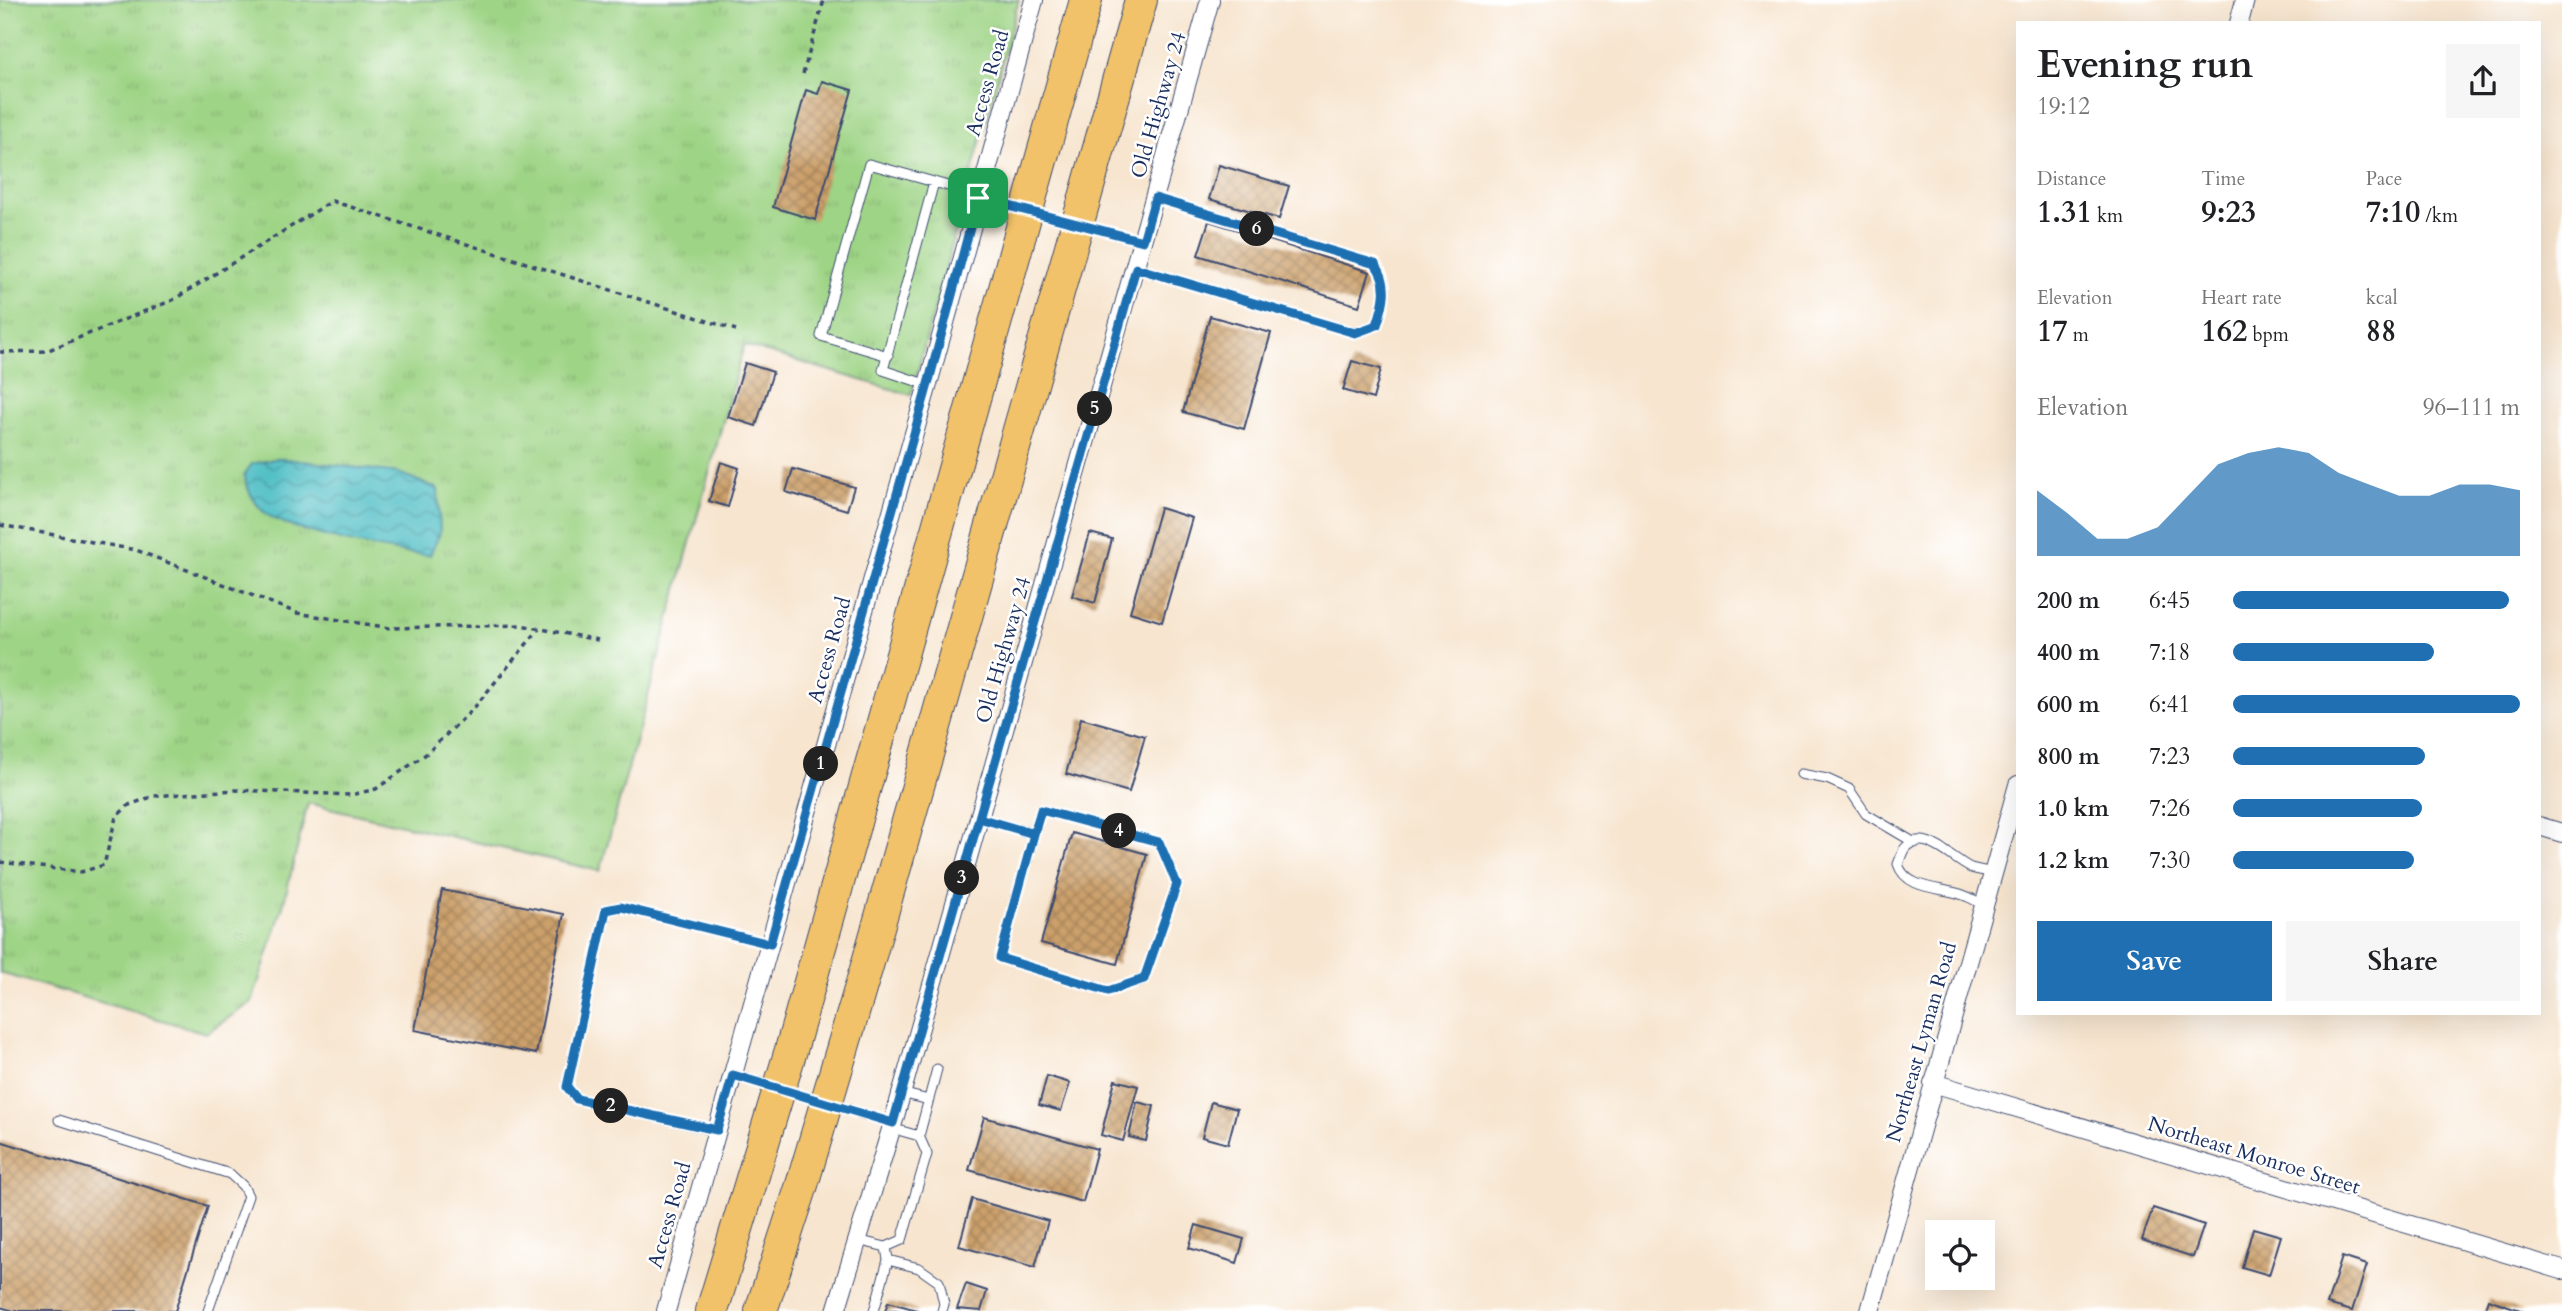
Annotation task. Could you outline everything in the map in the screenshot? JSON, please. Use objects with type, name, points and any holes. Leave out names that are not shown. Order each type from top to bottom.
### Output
[{"type":"highway","points":[[712,1311],[779,1089],[1086,0]]},
{"type":"highway","points":[[761,1311],[827,1102],[1141,0]]},
{"type":"street","name":"Access Road","points":[[666,1311],[1034,0]]},
{"type":"street","name":"Old Highway 24","points":[[836,1311],[892,1126],[1210,0]]},
{"type":"street","points":[[2240,21],[2245,0]]},
{"type":"street","name":"Northeast Lyman Road","points":[[1870,1311],[2016,792]]},
{"type":"street","points":[[2541,828],[2562,833]]},
{"type":"street","name":"Northeast Monroe Street","points":[[1933,1083],[2562,1270]]},
{"type":"lane","points":[[888,356],[821,336],[869,164],[1027,211],[1143,241]]},
{"type":"lane","points":[[928,385],[883,370],[934,183]]},
{"type":"lane","points":[[1136,268],[1355,333],[1377,325],[1385,301],[1383,274],[1375,264],[1155,198]]},
{"type":"lane","points":[[1801,774],[1827,779],[1849,789],[1866,814],[1915,843]]},
{"type":"lane","points":[[1041,810],[1159,842],[1177,884],[1144,979],[1108,991],[1000,958],[1034,834],[1041,810]]},
{"type":"lane","points":[[979,818],[1034,834]]},
{"type":"lane","points":[[1984,905],[1963,895],[1910,881],[1901,874],[1898,864],[1905,848],[1915,843],[1928,842],[1947,851],[1969,867],[1993,873]]},
{"type":"lane","points":[[717,1130],[577,1099],[567,1087],[606,910],[621,907],[770,944]]},
{"type":"lane","points":[[857,1240],[886,1247],[902,1240],[927,1154],[919,1136],[937,1069]]},
{"type":"lane","points":[[733,1075],[827,1102],[919,1136]]},
{"type":"lane","points":[[901,1093],[929,1100]]},
{"type":"lane","points":[[59,1120],[230,1174],[243,1186],[248,1196],[208,1311]]},
{"type":"lane","points":[[874,1311],[888,1260],[886,1247]]},
{"type":"lane","points":[[888,1260],[919,1268],[939,1282],[944,1304],[942,1311]]},
{"type":"path","points":[[803,74],[824,0]]},
{"type":"path","points":[[0,352],[46,351],[173,300],[332,201],[736,330]]},
{"type":"path","points":[[0,526],[136,550],[297,613],[390,628],[521,625],[598,640]]},
{"type":"path","points":[[0,862],[81,872],[104,865],[116,817],[129,805],[154,796],[236,790],[351,794],[376,789],[426,754],[473,709],[539,629]]},
{"type":"green space","points":[[0,0],[1019,0],[911,395],[744,345],[600,871],[308,803],[283,906],[252,1002],[206,1033],[0,973]]},
{"type":"water","points":[[278,458],[399,473],[438,489],[440,533],[430,555],[369,546],[318,534],[277,520],[264,512],[251,495],[244,475],[252,464]]},
{"type":"building","points":[[822,81],[852,90],[815,220],[773,207],[806,90],[818,94]]},
{"type":"building","points":[[1219,165],[1289,186],[1279,219],[1209,199]]},
{"type":"building","points":[[1209,221],[1370,272],[1359,306],[1198,255]]},
{"type":"building","points":[[1210,316],[1271,333],[1244,429],[1183,412]]},
{"type":"building","points":[[1352,361],[1381,369],[1373,399],[1343,390]]},
{"type":"building","points":[[745,363],[773,372],[756,426],[728,417]]},
{"type":"building","points":[[721,462],[739,468],[728,507],[709,501]]},
{"type":"building","points":[[793,469],[854,487],[847,510],[786,492]]},
{"type":"building","points":[[1160,508],[1192,518],[1162,622],[1130,612]]},
{"type":"building","points":[[1090,533],[1112,539],[1095,603],[1072,596]]},
{"type":"building","points":[[1081,718],[1145,736],[1129,792],[1066,774]]},
{"type":"building","points":[[1072,833],[1147,854],[1117,964],[1041,943]]},
{"type":"building","points":[[442,890],[564,914],[536,1054],[415,1030]]},
{"type":"building","points":[[1047,1076],[1070,1083],[1061,1111],[1039,1105]]},
{"type":"building","points":[[1115,1080],[1138,1086],[1123,1141],[1101,1135]]},
{"type":"building","points":[[1137,1102],[1154,1106],[1146,1141],[1129,1137]]},
{"type":"building","points":[[1211,1102],[1237,1109],[1228,1144],[1202,1137]]},
{"type":"building","points":[[984,1117],[1097,1149],[1083,1202],[969,1170]]},
{"type":"building","points":[[0,1141],[208,1206],[175,1311],[14,1311],[0,1307]]},
{"type":"building","points":[[972,1199],[1048,1221],[1035,1267],[959,1246]]},
{"type":"building","points":[[2153,1208],[2204,1225],[2193,1257],[2142,1240]]},
{"type":"building","points":[[1196,1225],[1244,1239],[1237,1263],[1189,1248]]},
{"type":"building","points":[[2253,1228],[2281,1236],[2269,1275],[2242,1267]]},
{"type":"building","points":[[2342,1257],[2367,1265],[2352,1311],[2327,1304]]},
{"type":"building","points":[[966,1284],[987,1291],[981,1311],[957,1309]]},
{"type":"building","points":[[2488,1299],[2523,1311],[2484,1311]]},
{"type":"building","points":[[888,1302],[917,1310],[917,1311],[885,1311]]},
{"type":"route","points":[[978,198],[770,944],[621,907],[606,910],[567,1087],[577,1099],[717,1130],[733,1075],[893,1123],[979,818],[1034,834],[1000,958],[1108,991],[1144,979],[1177,884],[1159,842],[1041,810],[1034,834],[1024,830],[979,818],[1136,268],[1355,333],[1377,325],[1385,301],[1383,274],[1375,264],[1155,198],[1143,241],[978,198]]}]
